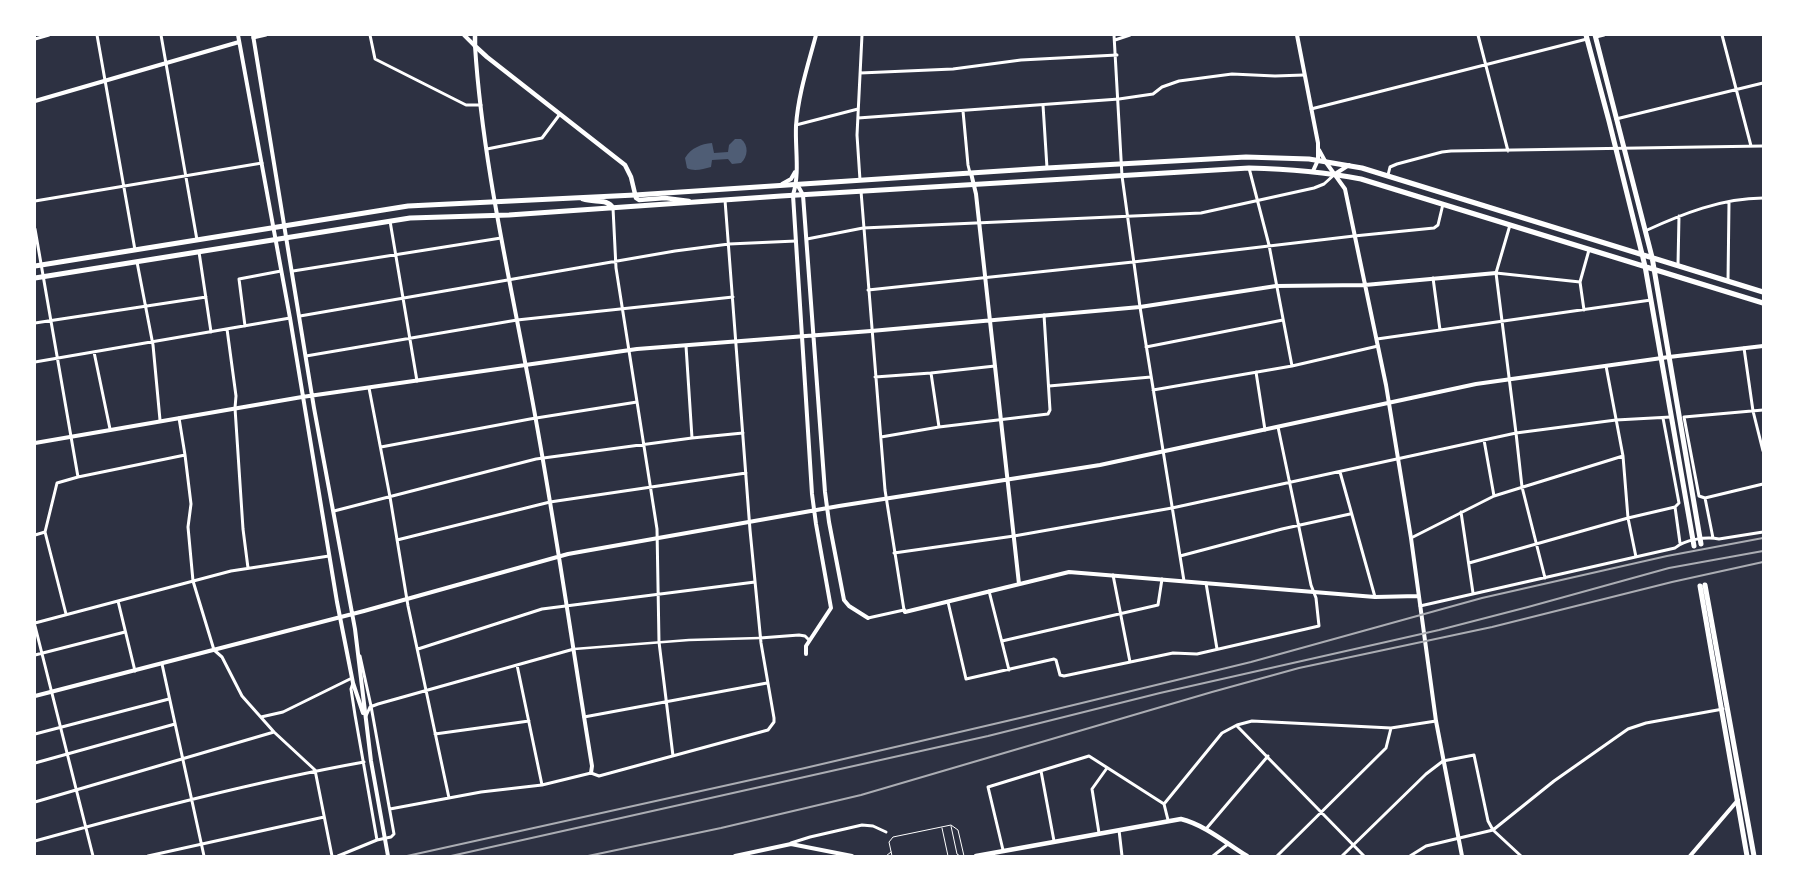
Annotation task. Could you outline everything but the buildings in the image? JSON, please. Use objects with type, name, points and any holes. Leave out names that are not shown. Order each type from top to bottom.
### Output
[{"type":"highway","points":[[1595,36],[1652,257],[1669,357],[1682,417],[1701,544]]},
{"type":"highway","points":[[1587,37],[1645,266],[1694,546]]},
{"type":"highway","points":[[35,266],[408,206],[635,195],[1246,157],[1318,160],[1388,175],[1763,292]]},
{"type":"highway","points":[[35,278],[410,218],[497,215],[803,194],[1249,168],[1313,171],[1361,179],[1763,303]]},
{"type":"highway","points":[[580,198],[592,202],[607,201],[614,208]]},
{"type":"highway","points":[[1747,856],[1721,709],[1703,585],[1728,708],[1754,856]]},
{"type":"main road","points":[[475,35],[475,46],[487,57],[625,165],[632,177],[636,198],[639,200],[665,198],[693,202]]},
{"type":"main road","points":[[976,856],[1181,819],[1206,829],[1247,856]]},
{"type":"street","points":[[35,39],[49,35]]},
{"type":"street","points":[[97,35],[135,250]]},
{"type":"street","points":[[160,35],[197,240]]},
{"type":"street","points":[[238,35],[290,318],[340,617],[353,684],[365,720]]},
{"type":"street","points":[[266,35],[253,36],[312,395],[352,614],[365,720],[388,856]]},
{"type":"street","points":[[370,35],[375,59],[466,105],[481,105]]},
{"type":"street","points":[[464,35],[475,46],[494,202],[536,418],[560,556],[592,766],[591,773]]},
{"type":"street","points":[[806,654],[805,650],[809,640],[831,608],[814,511],[793,195],[797,184],[796,125],[800,94],[816,35]]},
{"type":"street","points":[[860,180],[858,109],[862,35]]},
{"type":"street","points":[[1114,35],[1122,176],[1127,216],[1184,581]]},
{"type":"street","points":[[1115,40],[1130,35]]},
{"type":"street","points":[[1297,35],[1319,150],[1345,189],[1377,339],[1411,538],[1436,722],[1462,856]]},
{"type":"street","points":[[1478,35],[1508,151]]},
{"type":"street","points":[[1595,36],[1604,35]]},
{"type":"street","points":[[1722,35],[1751,146]]},
{"type":"street","points":[[1310,109],[1587,37]]},
{"type":"street","points":[[35,102],[239,42]]},
{"type":"street","points":[[860,73],[953,69],[1022,60],[1116,55]]},
{"type":"street","points":[[858,118],[1119,99],[1153,94],[1162,87],[1179,81],[1232,74],[1304,75]]},
{"type":"street","points":[[1616,119],[1763,83]]},
{"type":"street","points":[[1043,105],[1047,168]]},
{"type":"street","points":[[796,125],[858,109]]},
{"type":"street","points":[[963,111],[968,165],[974,185],[979,223],[1019,584]]},
{"type":"street","points":[[487,149],[542,138],[561,114]]},
{"type":"street","points":[[1388,175],[1390,167],[1396,164],[1442,152],[1616,147],[1763,146]]},
{"type":"street","points":[[1313,171],[1318,160],[1319,150]]},
{"type":"street","points":[[35,201],[262,163]]},
{"type":"street","points":[[807,239],[863,228],[1201,213],[1314,188],[1324,184],[1347,167]]},
{"type":"street","points":[[1249,168],[1269,245],[1292,366]]},
{"type":"street","points":[[780,185],[791,180],[796,170]]},
{"type":"street","points":[[797,184],[803,194],[827,509],[844,600],[849,606],[868,618],[904,610],[905,612],[1069,572],[1375,597],[1418,596]]},
{"type":"street","points":[[860,191],[886,499],[904,610]]},
{"type":"street","points":[[1645,231],[1701,208],[1763,198]]},
{"type":"street","points":[[390,809],[481,792],[542,785],[591,773],[599,776],[768,730],[774,722],[760,638],[749,521],[744,433],[725,200]]},
{"type":"street","points":[[1728,282],[1729,203]]},
{"type":"street","points":[[868,290],[1434,228],[1438,226],[1443,204]]},
{"type":"street","points":[[614,208],[616,262],[622,309],[657,529],[659,642],[673,756]]},
{"type":"street","points":[[1678,266],[1679,216]]},
{"type":"street","points":[[390,220],[417,382]]},
{"type":"street","points":[[1510,225],[1496,273],[1522,487],[1545,578]]},
{"type":"street","points":[[35,229],[78,477]]},
{"type":"street","points":[[293,271],[501,238]]},
{"type":"street","points":[[300,316],[675,251],[729,244],[796,240]]},
{"type":"street","points":[[1584,310],[1580,282],[1589,250]]},
{"type":"street","points":[[199,252],[211,332]]},
{"type":"street","points":[[137,261],[157,374],[160,420]]},
{"type":"street","points":[[245,326],[239,279],[281,271]]},
{"type":"street","points":[[35,443],[312,395],[417,382],[629,350],[871,332],[1044,314],[1140,307],[1276,286],[1365,285],[1496,273],[1580,282]]},
{"type":"street","points":[[1433,278],[1440,330]]},
{"type":"street","points":[[35,323],[206,297]]},
{"type":"street","points":[[306,356],[517,320],[733,297]]},
{"type":"street","points":[[1377,339],[1651,300]]},
{"type":"street","points":[[881,437],[939,427],[1048,414],[1050,410],[1044,314]]},
{"type":"street","points":[[35,362],[290,318]]},
{"type":"street","points":[[1146,347],[1283,320]]},
{"type":"street","points":[[228,329],[236,396],[235,408],[243,529],[248,568]]},
{"type":"street","points":[[686,346],[692,438]]},
{"type":"street","points":[[1153,390],[1292,366],[1378,346]]},
{"type":"street","points":[[35,696],[352,614],[560,556],[749,521],[1100,466],[1476,384],[1744,347],[1763,346]]},
{"type":"street","points":[[1744,347],[1753,411],[1763,451]]},
{"type":"street","points":[[94,352],[110,429]]},
{"type":"street","points":[[875,376],[931,373],[994,366]]},
{"type":"street","points":[[1606,366],[1623,456],[1628,518],[1636,557]]},
{"type":"street","points":[[1256,372],[1265,430]]},
{"type":"street","points":[[931,373],[939,427]]},
{"type":"street","points":[[1049,386],[1151,377]]},
{"type":"street","points":[[370,388],[407,598],[449,798]]},
{"type":"street","points":[[381,447],[536,418],[637,402]]},
{"type":"street","points":[[1763,410],[1682,417],[1699,496],[1704,498],[1763,484]]},
{"type":"street","points":[[178,417],[191,504],[188,527],[194,581],[214,650],[222,657],[242,696],[274,732],[315,770],[332,856]]},
{"type":"street","points":[[894,553],[1014,536],[1172,508],[1516,433],[1616,420],[1671,417]]},
{"type":"street","points":[[1469,563],[1628,518],[1675,507],[1679,503],[1663,418]]},
{"type":"street","points":[[948,602],[966,679],[1054,659],[1060,674],[1064,676],[1173,653],[1197,654],[1319,626],[1316,598],[1313,592],[1278,427]]},
{"type":"street","points":[[334,511],[542,458],[744,433]]},
{"type":"street","points":[[1484,440],[1494,496]]},
{"type":"street","points":[[66,614],[45,532],[57,483],[185,455]]},
{"type":"street","points":[[1411,538],[1494,496],[1623,456]]},
{"type":"street","points":[[1340,472],[1350,514],[1375,597]]},
{"type":"street","points":[[397,540],[550,502],[746,473]]},
{"type":"street","points":[[1704,498],[1710,538]]},
{"type":"street","points":[[1675,507],[1682,543]]},
{"type":"street","points":[[1461,512],[1474,594]]},
{"type":"street","points":[[1180,556],[1299,525],[1350,514]]},
{"type":"street","points":[[35,535],[45,532]]},
{"type":"street","points":[[1420,606],[1674,548],[1682,543],[1763,532]]},
{"type":"street","points":[[94,856],[35,624],[66,614],[248,568],[329,556]]},
{"type":"street","points":[[1113,575],[1130,662]]},
{"type":"street","points":[[1002,641],[1158,605],[1162,579]]},
{"type":"street","points":[[418,650],[542,609],[755,582]]},
{"type":"street","points":[[1206,583],[1216,649]]},
{"type":"street","points":[[990,591],[1009,670]]},
{"type":"street","points":[[118,601],[135,670]]},
{"type":"street","points":[[35,654],[126,632]]},
{"type":"street","points":[[365,720],[369,708],[372,706],[574,650],[659,642],[800,635],[805,636],[809,640]]},
{"type":"street","points":[[338,856],[377,840],[391,837],[394,834],[372,706],[357,645]]},
{"type":"street","points":[[162,664],[204,856]]},
{"type":"street","points":[[517,665],[542,785]]},
{"type":"street","points":[[260,717],[283,712],[352,678]]},
{"type":"street","points":[[584,717],[767,683]]},
{"type":"street","points":[[353,684],[351,688],[377,840]]},
{"type":"street","points":[[35,734],[169,700]]},
{"type":"street","points":[[1410,856],[1426,846],[1493,830],[1554,781],[1628,729],[1646,723],[1728,708]]},
{"type":"street","points":[[435,734],[529,721]]},
{"type":"street","points":[[1164,804],[1222,733],[1237,725],[1252,721],[1391,728],[1436,722]]},
{"type":"street","points":[[35,763],[175,724]]},
{"type":"street","points":[[1237,725],[1364,856]]},
{"type":"street","points":[[1277,856],[1386,748],[1391,728]]},
{"type":"street","points":[[35,802],[274,732]]},
{"type":"street","points":[[1342,856],[1426,774],[1443,761],[1474,755],[1488,821],[1493,830],[1521,856]]},
{"type":"street","points":[[1007,851],[988,787],[1089,756],[1164,804],[1168,820]]},
{"type":"street","points":[[1206,829],[1268,756]]},
{"type":"street","points":[[35,841],[191,799],[315,770],[364,762]]},
{"type":"street","points":[[1099,833],[1092,790],[1107,768]]},
{"type":"street","points":[[1041,771],[1054,841]]},
{"type":"street","points":[[1690,856],[1743,795]]},
{"type":"street","points":[[148,856],[324,817]]},
{"type":"street","points":[[735,856],[791,844],[810,837],[862,825],[873,826],[886,832]]},
{"type":"street","points":[[1119,829],[1122,856]]},
{"type":"street","points":[[791,844],[852,856]]},
{"type":"street","points":[[1213,856],[1228,844]]},
{"type":"lane","points":[[950,825],[956,855],[960,856]]},
{"type":"lane","points":[[892,856],[889,842],[893,837],[950,825],[958,830],[964,856]]},
{"type":"lane","points":[[942,827],[948,856]]},
{"type":"lane","points":[[886,856],[891,852]]},
{"type":"water","points":[[735,139],[741,139],[744,142],[747,151],[741,163],[732,164],[728,159],[712,160],[711,167],[696,170],[687,168],[685,158],[693,149],[712,143],[714,153],[728,152],[729,145]]},
{"type":"railway","points":[[407,856],[805,768],[1024,717],[1251,662],[1482,598],[1667,556],[1763,538]]},
{"type":"railway","points":[[451,856],[988,736],[1160,693],[1439,630],[1669,568],[1763,551]]},
{"type":"railway","points":[[588,856],[721,828],[861,795],[1299,668],[1492,627],[1672,582],[1763,562]]}]
